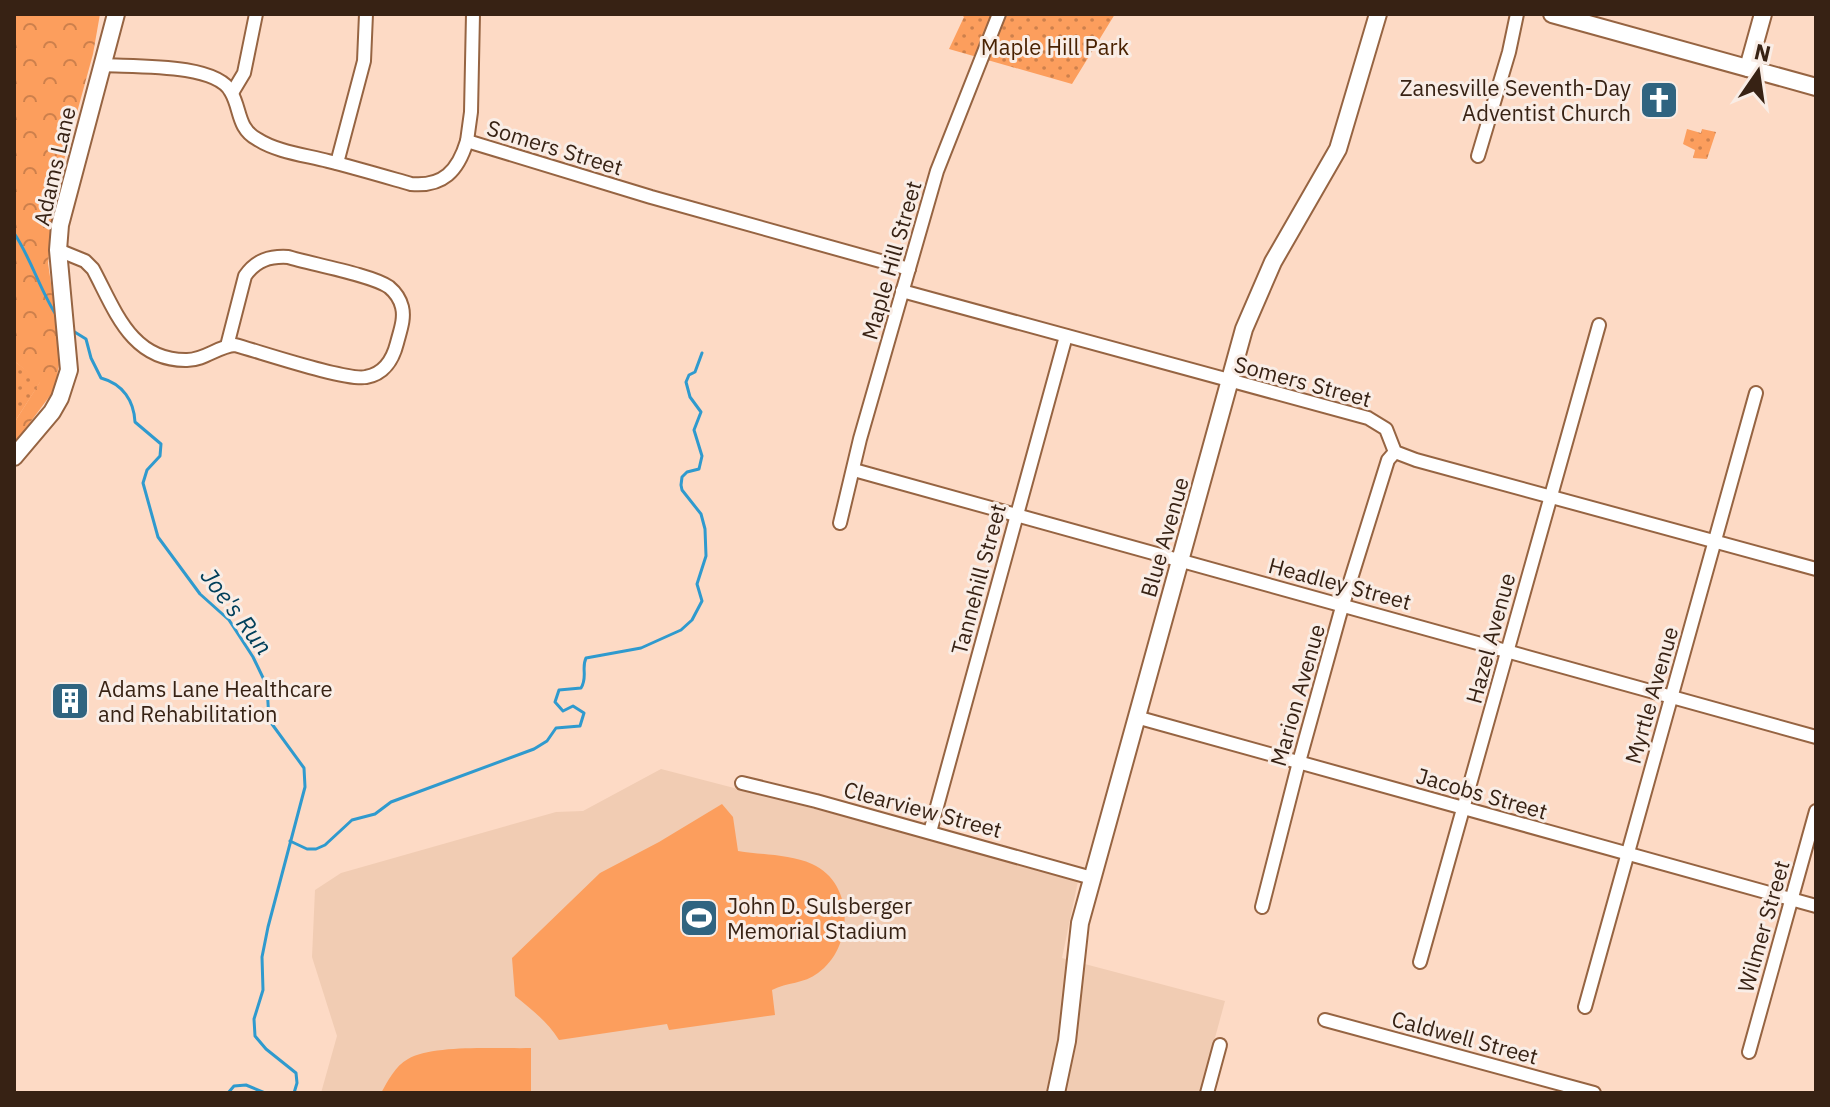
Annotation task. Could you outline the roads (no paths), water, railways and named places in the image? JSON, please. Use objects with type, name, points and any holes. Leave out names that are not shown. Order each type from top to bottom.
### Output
[{"type":"street","name":"Adams Lane","points":[[14,457],[60,398],[69,370],[58,250],[65,199],[116,14]]},
{"type":"street","points":[[103,65],[197,72],[224,82],[232,93],[244,73],[256,14]]},
{"type":"street","points":[[337,163],[364,61],[366,14]]},
{"type":"street","points":[[467,141],[472,93],[473,14]]},
{"type":"street","name":"Maple Hill Street","points":[[840,523],[937,171],[999,14]]},
{"type":"street","name":"Blue Avenue","points":[[1056,1093],[1067,1041],[1076,940],[1244,329],[1262,283],[1345,133],[1378,14]]},
{"type":"street","points":[[1478,156],[1517,14]]},
{"type":"street","points":[[1552,14],[1603,21],[1816,87]]},
{"type":"street","points":[[1748,68],[1763,14]]},
{"type":"street","name":"Somers Street","points":[[232,93],[241,124],[256,139],[278,148],[411,184],[434,184],[453,170],[467,141],[651,197],[909,269]]},
{"type":"street","points":[[58,250],[85,261],[93,269],[136,343],[145,349],[189,360],[235,345],[342,374],[363,378],[372,376],[388,365],[394,355],[403,319],[402,307],[398,296],[379,282],[275,256],[262,260],[245,276],[227,346]]},
{"type":"street","name":"Somers Street","points":[[902,291],[1368,418],[1386,429],[1395,452]]},
{"type":"street","name":"Hazel Avenue","points":[[1420,962],[1599,325]]},
{"type":"street","name":"Tannehill Street","points":[[930,832],[1066,336]]},
{"type":"street","name":"Myrtle Avenue","points":[[1585,1007],[1756,393]]},
{"type":"street","points":[[1395,452],[1816,569]]},
{"type":"street","name":"Marion Avenue","points":[[1262,907],[1344,605],[1388,460],[1395,452]]},
{"type":"street","name":"Headley Street","points":[[854,470],[1816,737]]},
{"type":"street","name":"Jacobs Street","points":[[1136,717],[1816,906]]},
{"type":"street","name":"Clearview Street","points":[[742,783],[1092,878]]},
{"type":"street","name":"Wilmer Street","points":[[1749,1052],[1816,811]]},
{"type":"street","name":"Caldwell Street","points":[[1325,1020],[1594,1093]]},
{"type":"street","points":[[1207,1093],[1220,1045]]},
{"type":"waterway","name":"Joe's Run","points":[[14,129],[14,144]]},
{"type":"waterway","name":"Joe's Run","points":[[14,233],[58,318]]},
{"type":"waterway","name":"Joe's Run","points":[[73,331],[86,339],[101,378],[115,384],[126,394],[135,422],[161,444],[160,456],[147,470],[143,483],[158,537],[200,594],[229,620],[253,657],[267,686],[269,720],[304,768],[305,787],[268,927],[262,957],[263,990],[254,1019],[255,1036],[296,1073],[294,1093]]},
{"type":"waterway","points":[[290,841],[307,849],[316,849],[325,845],[352,820],[375,814],[391,802],[534,749],[547,741],[556,728],[580,726],[584,713],[573,706],[563,711],[555,702],[559,690],[581,688],[586,658],[641,648],[681,630],[692,620],[702,601],[697,584],[706,556],[705,529],[701,514],[681,485],[682,477],[687,472],[699,469],[702,456],[694,430],[701,412],[690,397],[686,382],[689,375],[695,372],[702,353]]},
{"type":"waterway","name":"Joe's Run","points":[[228,1093],[234,1086],[246,1085],[265,1093]]},
{"type":"place","name":"Zanesville Seventh-Day Adventist Church","points":[[1659,100]]},
{"type":"place","name":"Adams Lane Healthcare and Rehabilitation","points":[[70,701]]},
{"type":"place","name":"John D. Sulsberger Memorial Stadium","points":[[699,918]]},
{"type":"park label","name":"Maple Hill Park","points":[[1055,46]]}]
